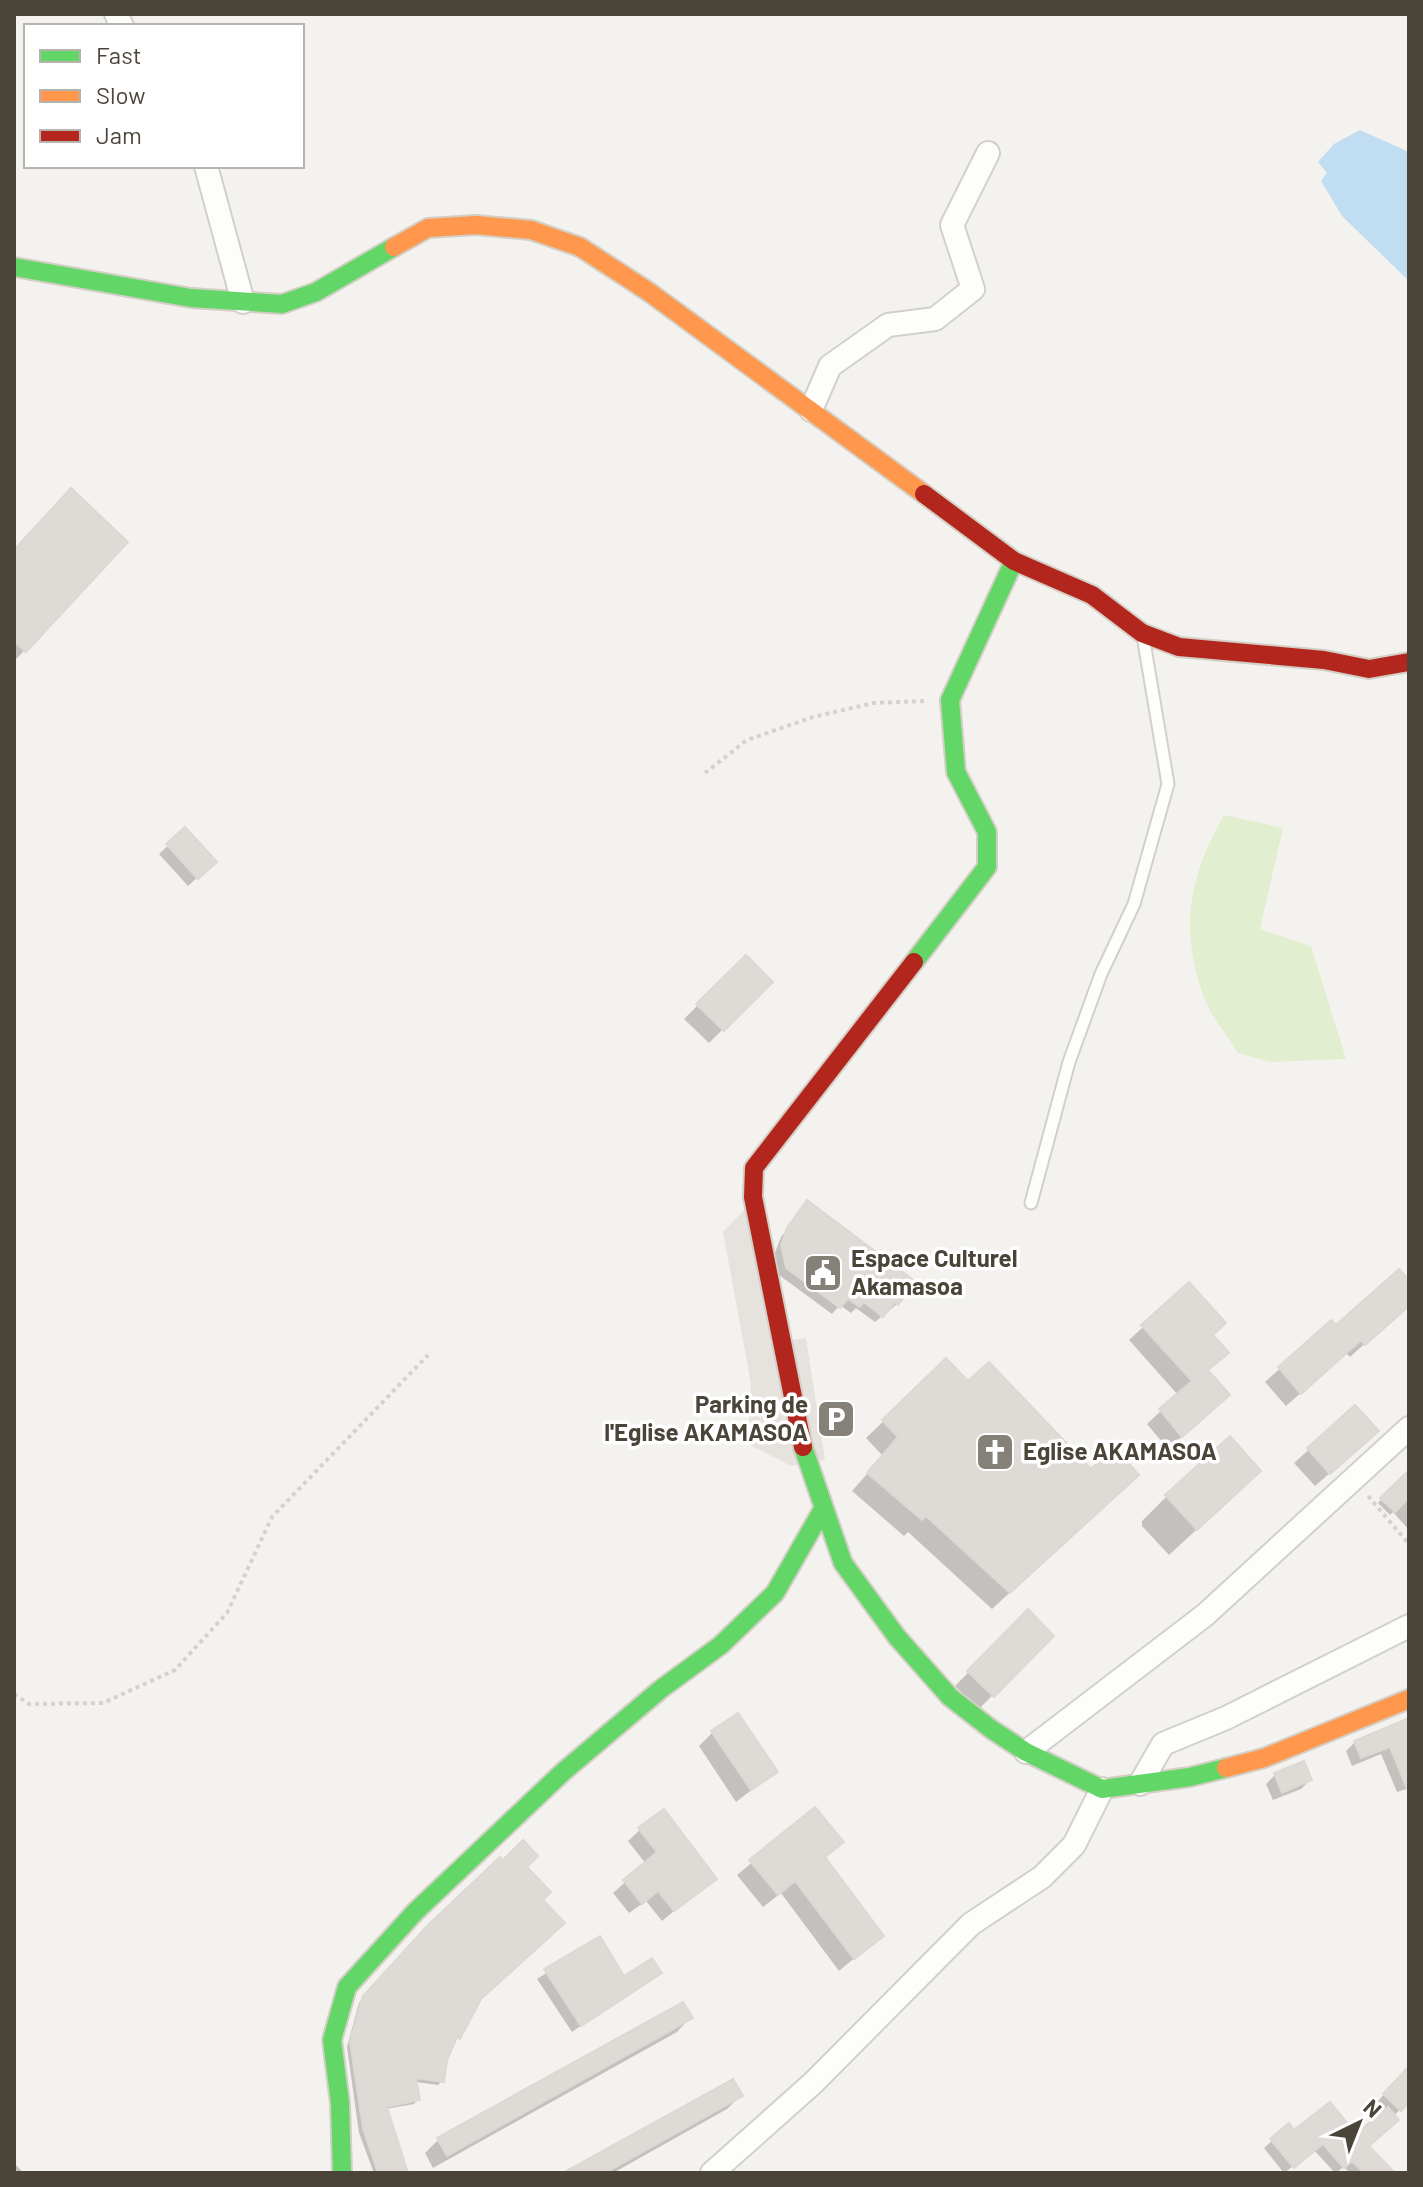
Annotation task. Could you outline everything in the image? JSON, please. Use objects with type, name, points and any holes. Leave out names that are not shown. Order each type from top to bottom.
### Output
[{"type":"street","points":[[811,410],[830,366],[888,325],[935,319],[973,289],[952,225],[988,153]]},
{"type":"street","points":[[207,168],[243,302]]},
{"type":"street","points":[[14,267],[191,298],[282,304],[316,292],[428,228],[476,225],[531,230],[580,247],[732,350],[1014,561],[1092,595],[1142,633],[1179,647],[1324,660],[1369,669],[1409,662]]},
{"type":"street","points":[[1014,561],[950,700],[956,772],[987,832],[987,867],[754,1168],[753,1197],[805,1455],[822,1511],[843,1563],[897,1637],[950,1697],[1026,1752],[1102,1789],[1190,1777],[1264,1758],[1409,1699]]},
{"type":"street","points":[[1026,1752],[1205,1615],[1409,1428]]},
{"type":"street","points":[[342,2173],[340,2103],[332,2040],[347,1987],[415,1912],[563,1772],[661,1689],[721,1645],[775,1593],[822,1511]]},
{"type":"street","points":[[1140,1784],[1163,1744],[1226,1718],[1409,1626]]},
{"type":"street","points":[[712,2173],[813,2083],[971,1924],[1042,1877],[1074,1845],[1102,1789]]},
{"type":"lane","points":[[1031,1203],[1069,1062],[1101,974],[1134,904],[1168,784],[1142,633]]},
{"type":"path","points":[[705,773],[747,740],[813,717],[874,703],[950,700]]},
{"type":"path","points":[[14,1694],[29,1704],[103,1703],[175,1670],[227,1613],[272,1517],[428,1355]]},
{"type":"path","points":[[1353,1479],[1409,1544]]},
{"type":"green space","points":[[1224,815],[1283,828],[1260,929],[1311,946],[1346,1059],[1270,1062],[1238,1053],[1208,1007],[1192,951],[1191,905],[1202,861]]},
{"type":"shaded area","points":[[748,1206],[771,1343],[806,1338],[825,1460],[791,1466],[748,1444],[751,1384],[723,1232]]},
{"type":"water","points":[[1360,130],[1409,152],[1409,281],[1342,216],[1321,181],[1327,173],[1318,162],[1334,144]]},
{"type":"building","points":[[71,488],[128,542],[26,652],[14,641],[14,550]]},
{"type":"building","points":[[185,827],[217,862],[198,879],[166,844]]},
{"type":"building","points":[[746,955],[773,982],[724,1031],[696,1004]]},
{"type":"building","points":[[807,1200],[916,1282],[898,1305],[895,1302],[883,1317],[864,1302],[860,1307],[848,1299],[840,1308],[786,1268],[781,1245],[787,1228]]},
{"type":"building","points":[[1399,1269],[1409,1280],[1409,1306],[1365,1345],[1361,1340],[1301,1394],[1278,1367],[1331,1320],[1336,1325]]},
{"type":"building","points":[[1189,1282],[1226,1323],[1213,1335],[1229,1353],[1208,1370],[1230,1395],[1182,1437],[1159,1409],[1192,1381],[1141,1325]]},
{"type":"building","points":[[946,1358],[968,1381],[989,1362],[1091,1469],[1115,1448],[1139,1475],[1010,1593],[926,1516],[922,1520],[867,1473],[898,1437],[882,1420]]},
{"type":"building","points":[[1355,1405],[1379,1431],[1330,1474],[1307,1448]]},
{"type":"building","points":[[1230,1436],[1261,1471],[1197,1530],[1165,1495]]},
{"type":"building","points":[[1409,1470],[1409,1498],[1395,1512],[1380,1498]]},
{"type":"building","points":[[1028,1609],[1054,1636],[994,1697],[967,1671]]},
{"type":"building","points":[[738,1713],[778,1772],[751,1790],[711,1731]]},
{"type":"building","points":[[1409,1718],[1408,1791],[1390,1747],[1361,1758],[1354,1741]]},
{"type":"building","points":[[1304,1761],[1312,1780],[1282,1793],[1274,1773]]},
{"type":"building","points":[[815,1807],[844,1842],[825,1857],[884,1936],[854,1959],[795,1881],[778,1895],[749,1860]]},
{"type":"building","points":[[664,1809],[717,1879],[674,1911],[658,1891],[642,1904],[623,1880],[657,1852],[638,1828]]},
{"type":"building","points":[[523,1840],[538,1856],[527,1867],[551,1892],[543,1900],[565,1923],[481,1999],[460,2039],[457,2037],[447,2060],[444,2082],[416,2078],[420,2100],[387,2107],[408,2173],[378,2173],[363,2128],[350,2041],[363,1996],[428,1925],[500,1857],[503,1860]]},
{"type":"building","points":[[600,1936],[624,1976],[652,1958],[662,1973],[581,2026],[544,1969]]},
{"type":"building","points":[[683,2002],[693,2018],[447,2156],[437,2138]]},
{"type":"building","points":[[1409,2066],[1409,2102],[1401,2111],[1383,2094]]},
{"type":"building","points":[[733,2079],[743,2096],[605,2173],[563,2173]]},
{"type":"building","points":[[1330,2102],[1356,2134],[1388,2107],[1399,2120],[1369,2146],[1395,2173],[1364,2173],[1352,2161],[1344,2168],[1323,2144],[1294,2168],[1270,2139],[1289,2123],[1294,2130]]},
{"type":"traffic: fast","points":[[14,267],[191,298],[282,304],[316,292],[394,247]]},
{"type":"traffic: fast","points":[[914,962],[987,867],[987,832],[956,772],[950,700],[1014,561]]},
{"type":"traffic: fast","points":[[803,1447],[843,1563],[897,1637],[950,1697],[991,1729],[1026,1752],[1102,1789],[1190,1777],[1226,1768]]},
{"type":"traffic: fast","points":[[342,2173],[340,2103],[332,2040],[347,1987],[415,1912],[563,1772],[661,1689],[721,1645],[775,1593],[822,1511]]},
{"type":"traffic: slow","points":[[394,247],[428,228],[476,225],[531,230],[580,247],[649,292],[924,494]]},
{"type":"traffic: slow","points":[[1226,1768],[1264,1758],[1409,1699]]},
{"type":"traffic: jam","points":[[924,494],[1014,561],[1092,595],[1142,633],[1179,647],[1324,660],[1369,669],[1409,662]]},
{"type":"traffic: jam","points":[[803,1447],[753,1197],[754,1168],[914,962]]},
{"type":"place","name":"Espace Culturel Akamasoa","points":[[823,1273]]},
{"type":"place","name":"Parking de l'Eglise AKAMASOA","points":[[836,1419]]},
{"type":"place","name":"Eglise AKAMASOA","points":[[995,1452]]}]
